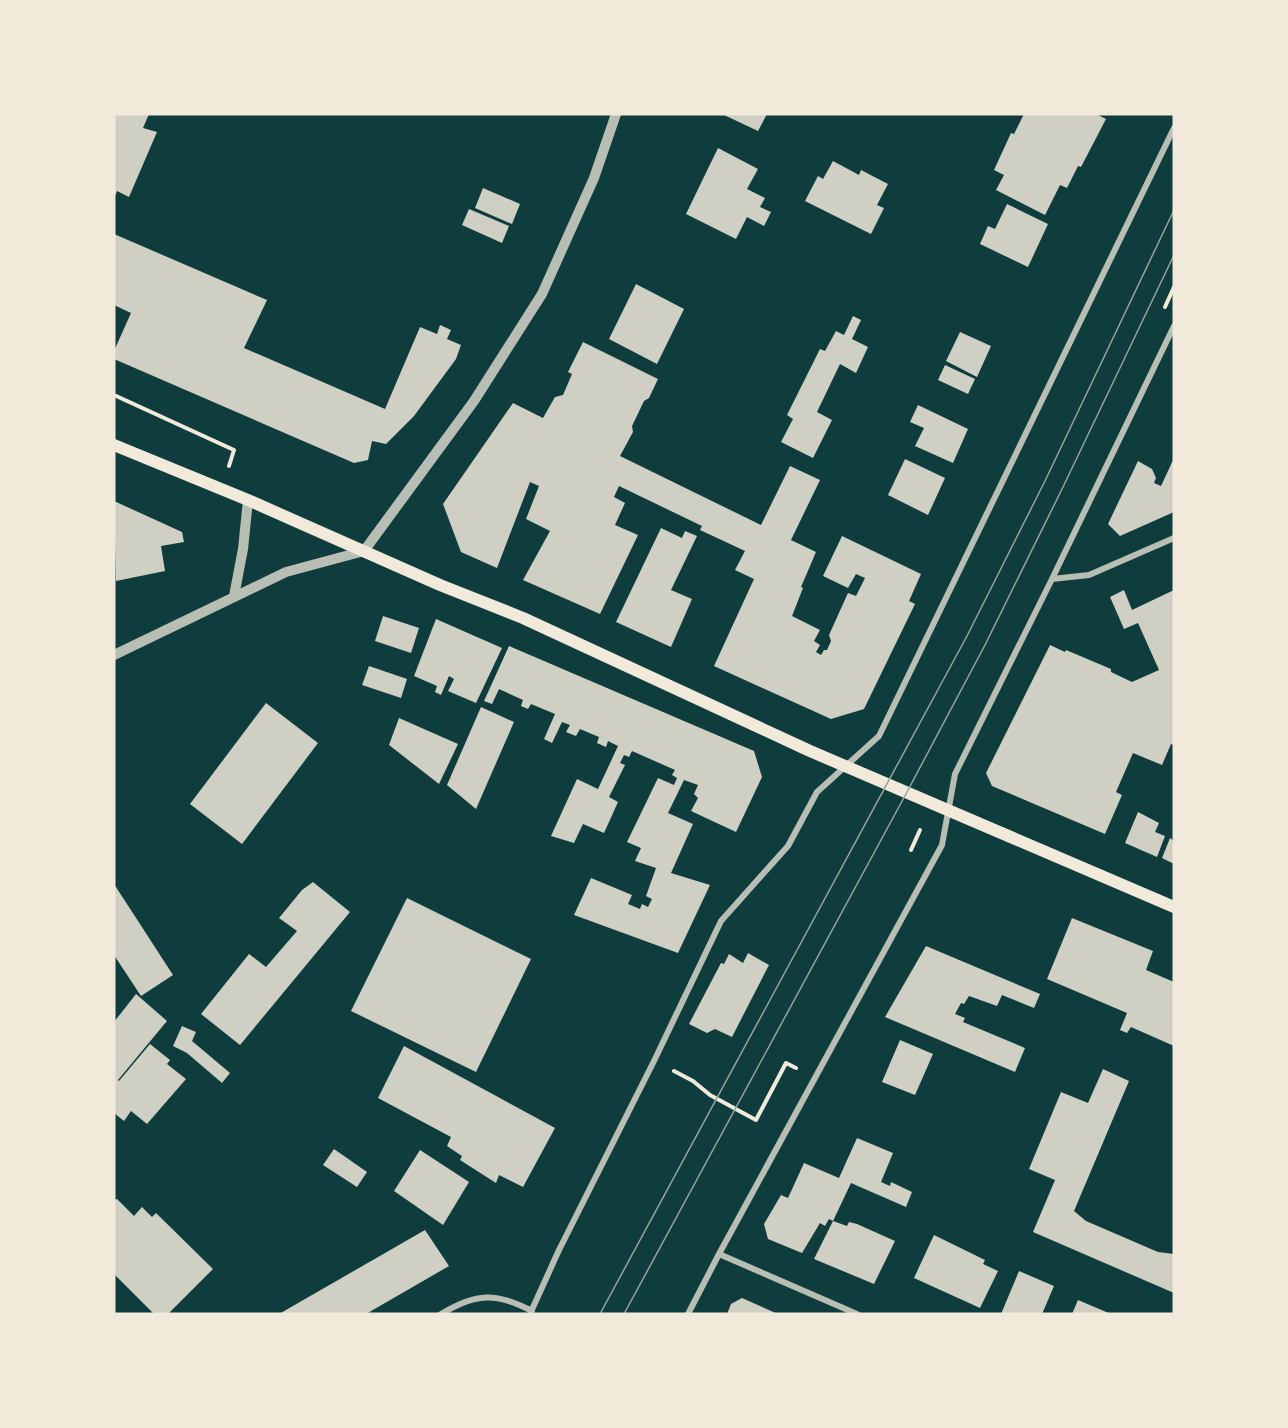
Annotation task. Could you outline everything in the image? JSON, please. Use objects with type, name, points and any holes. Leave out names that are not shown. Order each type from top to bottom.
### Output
[{"type":"main road","points":[[114,445],[248,500],[440,585],[523,618],[846,766],[1174,907]]},
{"type":"street","points":[[114,655],[286,572],[364,550],[474,401],[542,294],[594,178],[616,114]]},
{"type":"street","points":[[441,1314],[458,1304],[487,1297],[512,1300],[531,1312],[559,1250],[721,921],[788,846],[817,792],[879,736],[1174,128]]},
{"type":"street","points":[[688,1314],[942,845],[955,774],[1174,326]]},
{"type":"street","points":[[234,596],[243,549],[248,500]]},
{"type":"street","points":[[1052,579],[1089,575],[1174,538]]},
{"type":"street","points":[[719,1254],[857,1314]]},
{"type":"path","points":[[114,395],[234,450],[221,489]]},
{"type":"path","points":[[693,1081],[710,1095],[756,1120],[786,1063],[815,1078]]},
{"type":"building","points":[[114,114],[149,114],[143,128],[157,132],[129,197],[117,191],[114,198]]},
{"type":"building","points":[[722,114],[767,114],[758,131]]},
{"type":"building","points":[[1024,114],[1096,114],[1106,119],[1081,167],[1078,166],[1067,188],[1060,185],[1045,215],[996,190],[1004,175],[994,170],[1011,133],[1014,134]]},
{"type":"building","points":[[718,148],[758,169],[747,189],[765,198],[760,207],[771,212],[764,226],[747,217],[736,239],[686,214]]},
{"type":"building","points":[[833,161],[859,175],[861,170],[888,184],[877,205],[884,208],[871,234],[805,201],[818,176],[823,179]]},
{"type":"building","points":[[483,188],[520,204],[512,224],[475,208]]},
{"type":"building","points":[[1007,204],[1048,224],[1028,267],[980,244],[988,226],[995,229]]},
{"type":"building","points":[[469,209],[509,226],[502,243],[462,225]]},
{"type":"building","points":[[114,234],[267,300],[244,348],[385,409],[420,327],[437,334],[440,325],[451,330],[447,339],[461,345],[456,359],[414,416],[386,444],[372,441],[368,460],[354,463],[114,359],[114,351],[131,313],[114,305]]},
{"type":"building","points":[[636,284],[684,309],[657,364],[609,339]]},
{"type":"building","points":[[853,316],[861,320],[852,339],[868,347],[856,373],[840,364],[817,412],[832,420],[813,458],[781,442],[793,419],[787,415],[820,349],[825,351],[836,331],[844,335]]},
{"type":"building","points":[[960,332],[991,346],[977,377],[946,361]]},
{"type":"building","points":[[583,342],[658,379],[649,398],[644,401],[632,426],[633,432],[620,456],[761,525],[790,466],[820,480],[791,540],[816,552],[792,616],[820,630],[814,641],[820,645],[816,652],[821,655],[824,650],[827,650],[831,641],[829,635],[848,593],[856,596],[865,578],[856,574],[848,588],[823,576],[842,536],[921,574],[909,601],[915,604],[864,709],[831,719],[714,666],[754,579],[735,570],[745,551],[700,530],[702,526],[619,486],[614,497],[625,503],[615,525],[638,535],[600,614],[523,580],[550,531],[526,519],[539,486],[530,482],[497,568],[461,552],[443,504],[513,403],[543,418],[555,397],[563,395],[572,374],[568,372]]},
{"type":"building","points":[[945,365],[975,379],[968,394],[938,380]]},
{"type":"building","points":[[918,405],[968,429],[953,463],[915,446],[924,428],[910,422]]},
{"type":"building","points":[[1174,458],[1174,512],[1120,536],[1108,524],[1138,461],[1152,469],[1156,478],[1154,483],[1161,486]]},
{"type":"building","points":[[905,459],[945,478],[928,515],[888,495]]},
{"type":"building","points":[[114,501],[182,532],[184,542],[161,546],[165,571],[116,581]]},
{"type":"building","points":[[661,528],[682,538],[685,531],[697,536],[671,590],[692,599],[671,647],[616,622]]},
{"type":"building","points":[[1124,590],[1132,610],[1174,590],[1174,745],[1171,744],[1162,765],[1133,753],[1116,792],[1122,795],[1105,834],[992,786],[986,773],[1050,645],[1111,669],[1111,672],[1132,682],[1159,670],[1138,623],[1124,629],[1110,597]]},
{"type":"building","points":[[383,616],[419,628],[411,653],[375,641]]},
{"type":"building","points":[[436,619],[502,648],[476,703],[448,691],[454,679],[449,676],[441,695],[435,692],[437,686],[414,676]]},
{"type":"building","points":[[509,646],[754,751],[762,777],[736,832],[691,811],[698,798],[694,794],[698,785],[684,780],[668,813],[693,824],[671,873],[710,885],[678,953],[574,915],[591,878],[632,895],[628,904],[640,909],[642,904],[648,907],[652,899],[646,896],[656,868],[635,861],[641,848],[627,842],[658,778],[674,785],[677,778],[672,775],[675,770],[632,751],[629,757],[624,755],[620,763],[625,765],[609,797],[618,802],[604,833],[583,824],[574,843],[551,836],[577,779],[598,789],[618,746],[608,741],[606,747],[597,743],[599,737],[580,729],[576,736],[566,732],[570,725],[562,722],[552,743],[544,739],[555,714],[531,704],[528,709],[521,706],[523,700],[499,689],[492,704],[484,701]]},
{"type":"building","points":[[369,666],[407,679],[401,698],[362,685]]},
{"type":"building","points":[[266,703],[318,743],[242,844],[190,804]]},
{"type":"building","points":[[481,707],[514,722],[476,809],[447,785]]},
{"type":"building","points":[[399,718],[458,744],[439,784],[389,745]]},
{"type":"building","points":[[1138,812],[1159,823],[1155,832],[1165,836],[1157,857],[1125,843]]},
{"type":"building","points":[[1170,838],[1174,841],[1174,864],[1162,858]]},
{"type":"building","points":[[313,882],[350,912],[240,1045],[201,1014],[249,954],[266,967],[297,931],[279,918],[302,890]]},
{"type":"building","points":[[114,884],[173,975],[141,996],[114,955]]},
{"type":"building","points":[[407,898],[531,959],[476,1072],[351,1011]]},
{"type":"building","points":[[1072,918],[1153,951],[1146,970],[1174,982],[1174,1046],[1131,1027],[1127,1033],[1120,1030],[1127,1013],[1047,979]]},
{"type":"building","points":[[926,946],[1040,994],[1034,1008],[1002,995],[997,1006],[969,996],[964,1004],[961,1003],[955,1014],[965,1018],[963,1022],[1025,1048],[1015,1072],[885,1017]]},
{"type":"building","points":[[748,953],[769,965],[732,1037],[715,1029],[707,1033],[689,1024],[721,963],[724,964],[729,954],[743,963]]},
{"type":"building","points":[[136,994],[167,1021],[118,1080],[150,1044],[170,1060],[167,1064],[186,1079],[147,1124],[131,1111],[124,1121],[114,1113],[114,1022]]},
{"type":"building","points":[[182,1026],[196,1032],[192,1041],[230,1073],[222,1083],[187,1053],[173,1046]]},
{"type":"building","points":[[900,1040],[933,1054],[915,1095],[882,1082]]},
{"type":"building","points":[[404,1046],[555,1128],[523,1187],[499,1175],[496,1183],[460,1160],[462,1156],[447,1146],[451,1137],[378,1098]]},
{"type":"building","points":[[1103,1069],[1129,1081],[1074,1211],[1086,1221],[1158,1252],[1174,1254],[1174,1293],[1033,1232],[1055,1180],[1029,1169],[1061,1092],[1088,1103]]},
{"type":"building","points":[[857,1138],[893,1153],[881,1182],[890,1186],[891,1182],[912,1192],[906,1207],[851,1183],[833,1221],[829,1219],[825,1226],[820,1223],[802,1253],[768,1239],[764,1224],[781,1195],[788,1198],[804,1163],[839,1178]]},
{"type":"building","points":[[334,1149],[367,1172],[357,1187],[323,1165]]},
{"type":"building","points":[[420,1150],[469,1182],[443,1225],[394,1191]]},
{"type":"building","points":[[117,1199],[134,1216],[142,1207],[152,1217],[156,1213],[213,1269],[168,1314],[154,1314],[114,1274],[114,1200]]},
{"type":"building","points":[[833,1221],[847,1226],[849,1222],[857,1224],[895,1241],[874,1284],[814,1259]]},
{"type":"building","points":[[425,1230],[449,1266],[366,1314],[279,1314]]},
{"type":"building","points":[[934,1235],[985,1260],[983,1264],[998,1271],[980,1308],[914,1278]]},
{"type":"building","points":[[1019,1271],[1054,1286],[1042,1314],[1001,1314]]},
{"type":"building","points":[[742,1298],[778,1314],[727,1314],[731,1304]]},
{"type":"building","points":[[1078,1300],[1111,1314],[1072,1314]]},
{"type":"tram line","points":[[600,1314],[967,636],[1045,481],[1174,210]]},
{"type":"tram line","points":[[624,1314],[985,645],[1174,255]]}]
